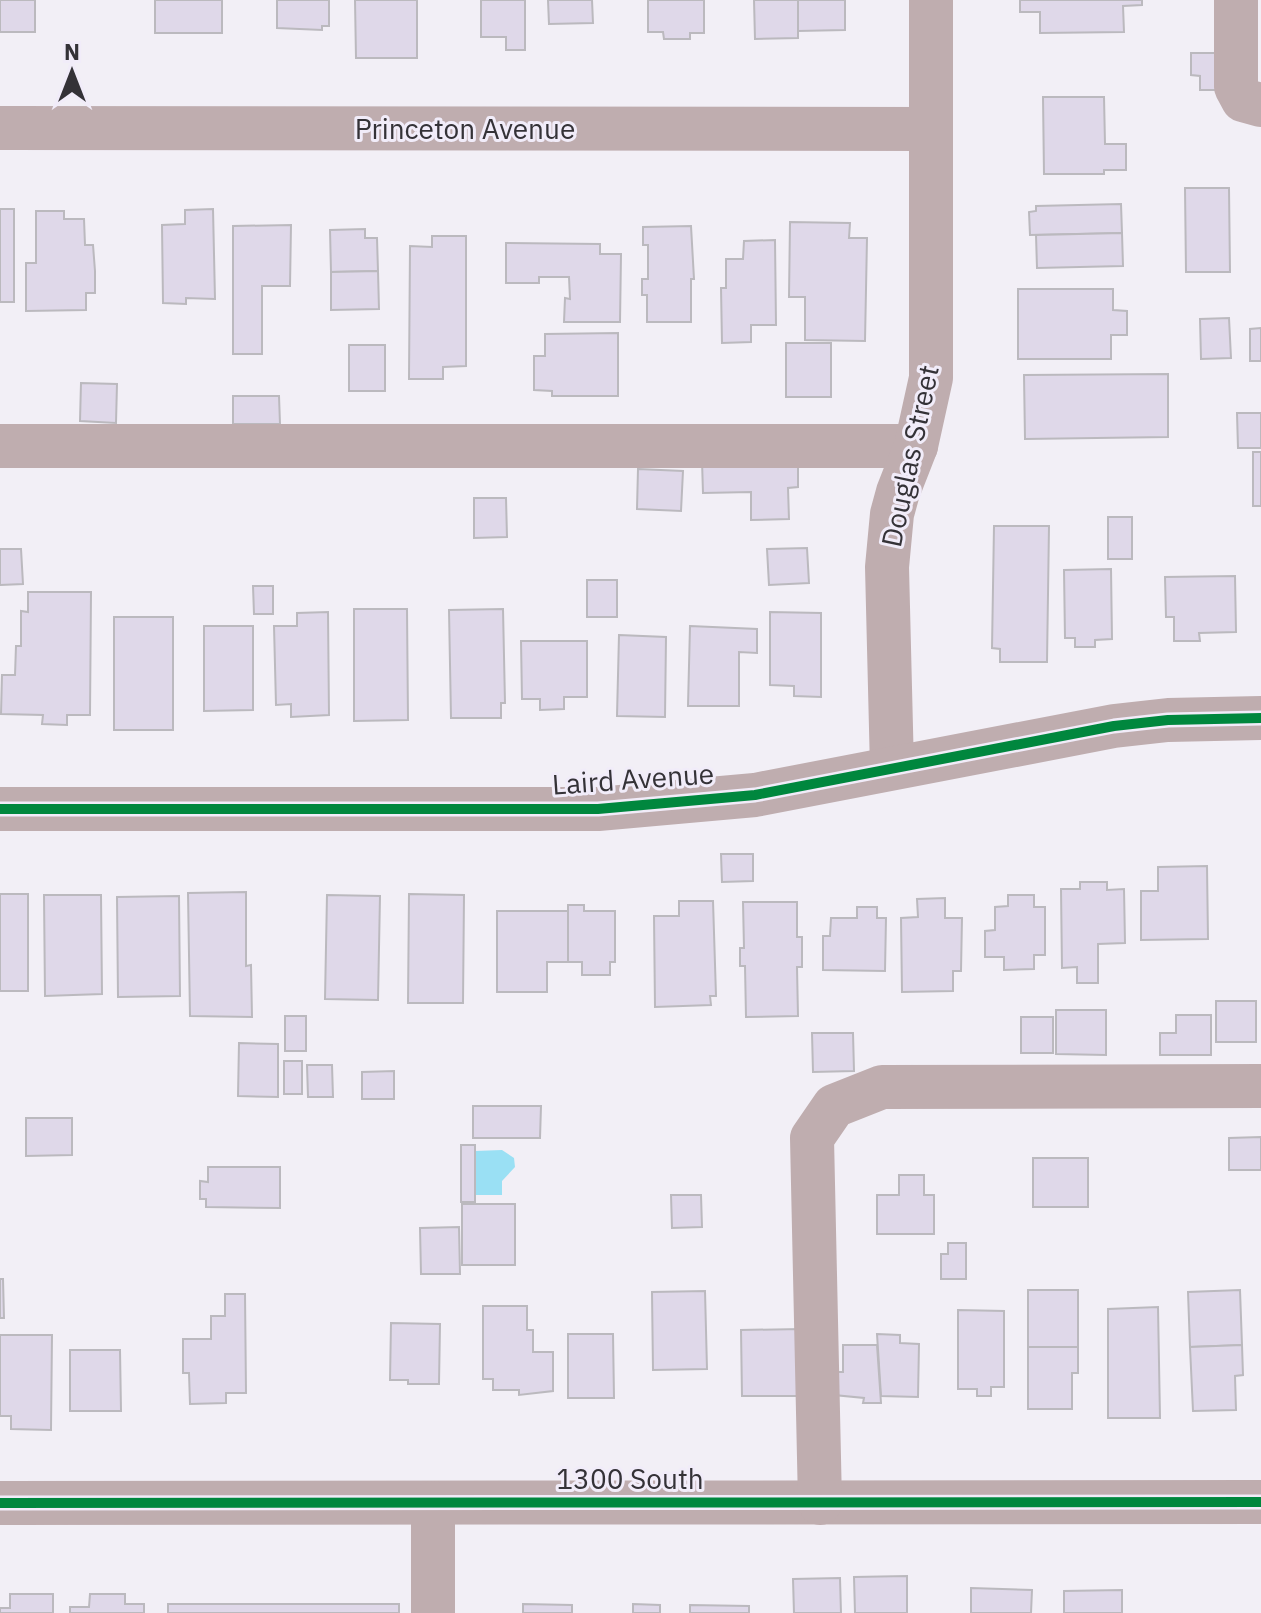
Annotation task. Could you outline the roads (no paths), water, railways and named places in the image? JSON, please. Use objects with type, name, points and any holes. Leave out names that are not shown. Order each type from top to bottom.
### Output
[{"type":"street","name":"Douglas Street","points":[[892,768],[889,539],[898,492],[916,446],[927,400],[932,357],[931,0]]},
{"type":"street","points":[[1236,0],[1236,87],[1243,100],[1261,105]]},
{"type":"street","name":"Princeton Avenue","points":[[0,128],[931,129]]},
{"type":"street","points":[[0,446],[916,446]]},
{"type":"street","name":"Laird Avenue","points":[[0,809],[598,809],[755,795],[1100,727],[1168,720],[1261,718]]},
{"type":"street","points":[[820,1503],[812,1138],[834,1106],[882,1087],[1261,1086]]},
{"type":"street","name":"1300 South","points":[[0,1503],[1261,1502]]},
{"type":"street","points":[[433,1503],[433,1613]]},
{"type":"water","points":[[502,1150],[514,1158],[515,1167],[502,1181],[502,1195],[476,1195],[475,1151]]}]
